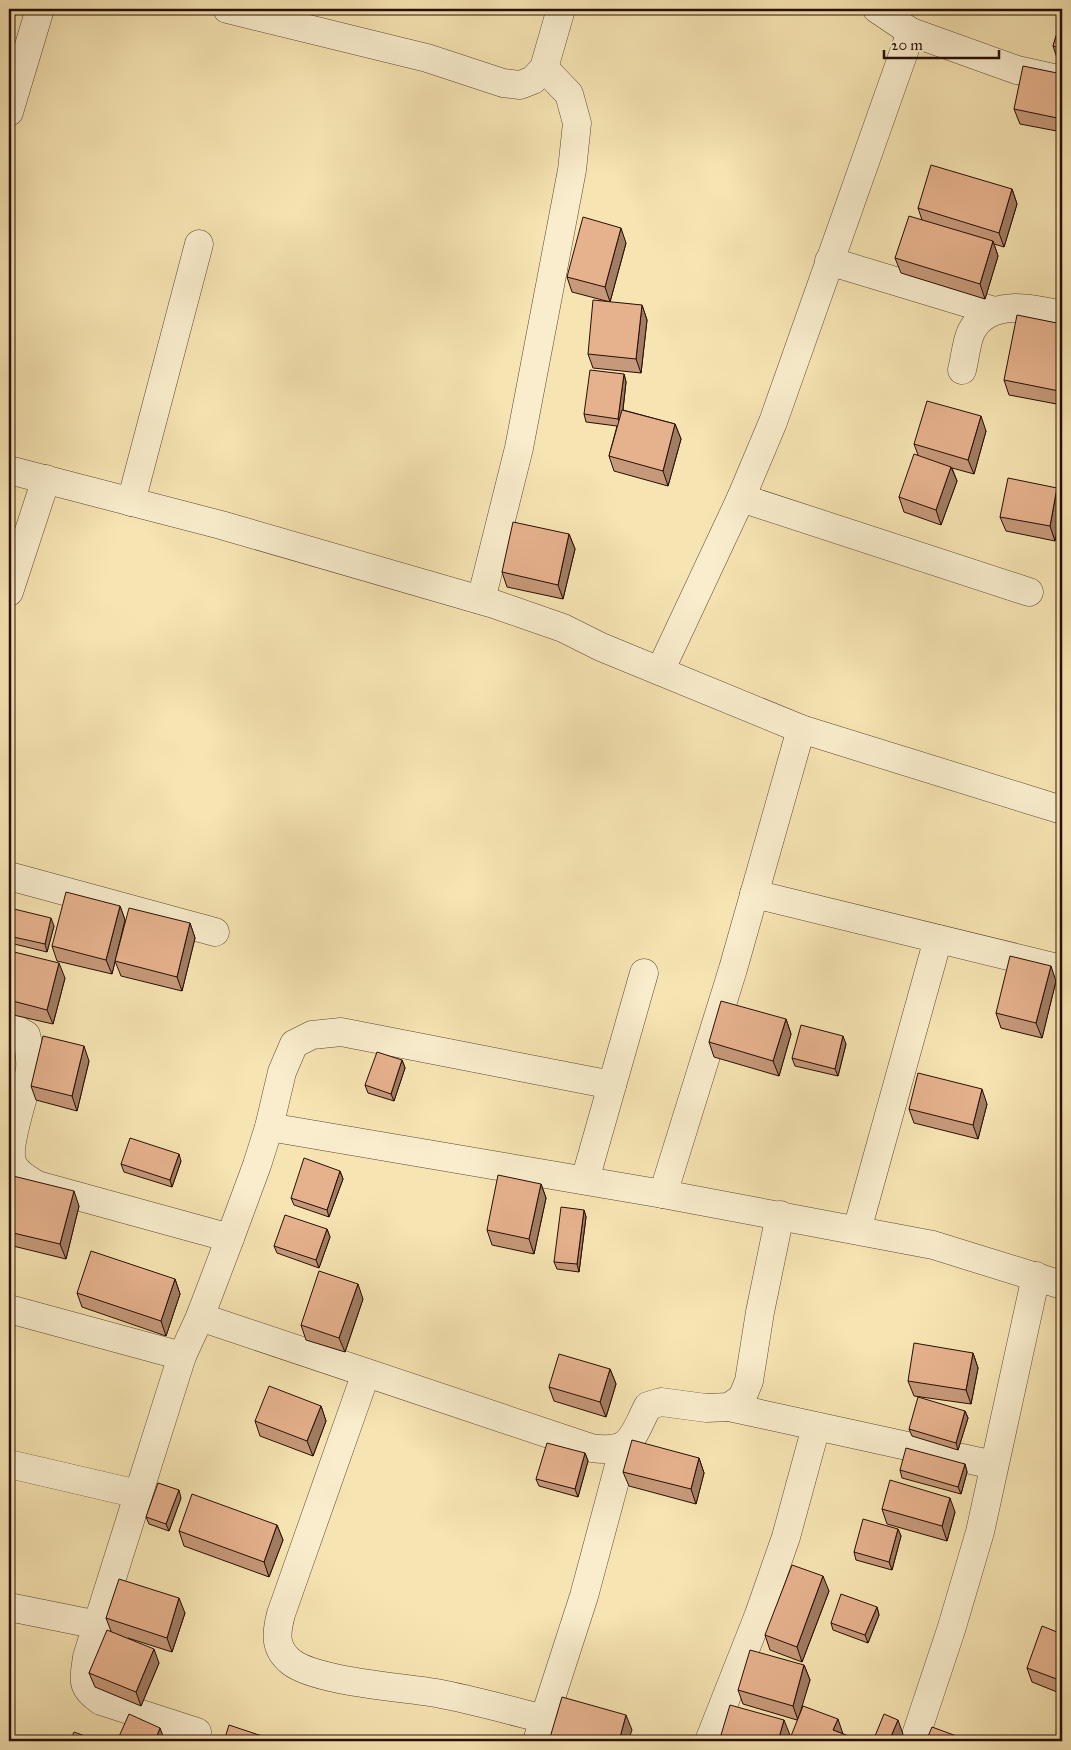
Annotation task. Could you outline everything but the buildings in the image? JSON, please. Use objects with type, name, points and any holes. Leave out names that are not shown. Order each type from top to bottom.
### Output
[{"type":"street","points":[[9,112],[40,9]]},
{"type":"street","points":[[227,9],[276,14],[427,58],[503,83],[520,85],[533,80],[544,68],[561,9]]},
{"type":"street","points":[[877,9],[911,32],[1017,70],[1062,80]]},
{"type":"street","points":[[660,671],[741,498],[773,422],[911,32]]},
{"type":"street","points":[[481,600],[519,448],[572,170],[577,124],[569,94],[544,68]]},
{"type":"street","points":[[131,502],[199,244]]},
{"type":"street","points":[[829,260],[994,311]]},
{"type":"street","points":[[962,370],[971,332],[986,314],[994,311],[1031,308],[1062,315]]},
{"type":"street","points":[[9,470],[131,502],[481,600],[563,628],[601,647],[801,729],[1062,810]]},
{"type":"street","points":[[9,592],[46,479]]},
{"type":"street","points":[[741,498],[1029,592]]},
{"type":"street","points":[[663,1194],[754,894],[801,729]]},
{"type":"street","points":[[9,876],[216,932]]},
{"type":"street","points":[[754,894],[1062,969]]},
{"type":"street","points":[[857,1230],[938,939]]},
{"type":"street","points":[[585,1180],[644,973]]},
{"type":"street","points":[[9,1025],[26,1035],[30,1052],[30,1069],[10,1149],[13,1165],[24,1177],[37,1185],[230,1238]]},
{"type":"street","points":[[197,1732],[100,1701],[89,1693],[83,1682],[87,1657],[182,1356],[200,1318],[230,1238],[269,1126],[282,1072],[294,1044],[312,1035],[341,1032],[612,1085]]},
{"type":"street","points":[[269,1126],[585,1180],[933,1245],[1062,1285]]},
{"type":"street","points":[[729,1407],[742,1398],[749,1381],[760,1312],[780,1215]]},
{"type":"street","points":[[914,1741],[951,1630],[980,1532],[1036,1276]]},
{"type":"street","points":[[9,1309],[182,1356]]},
{"type":"street","points":[[200,1318],[591,1448],[609,1451],[624,1447]]},
{"type":"street","points":[[366,1373],[281,1614],[276,1638],[280,1649],[291,1661],[304,1669],[329,1676],[438,1694],[541,1730],[584,1596],[624,1447],[634,1436],[648,1406],[661,1402],[706,1408],[729,1407],[994,1465]]},
{"type":"street","points":[[709,1741],[758,1617],[783,1546],[816,1427]]},
{"type":"street","points":[[9,1464],[138,1494]]},
{"type":"street","points":[[9,1606],[98,1624]]}]
